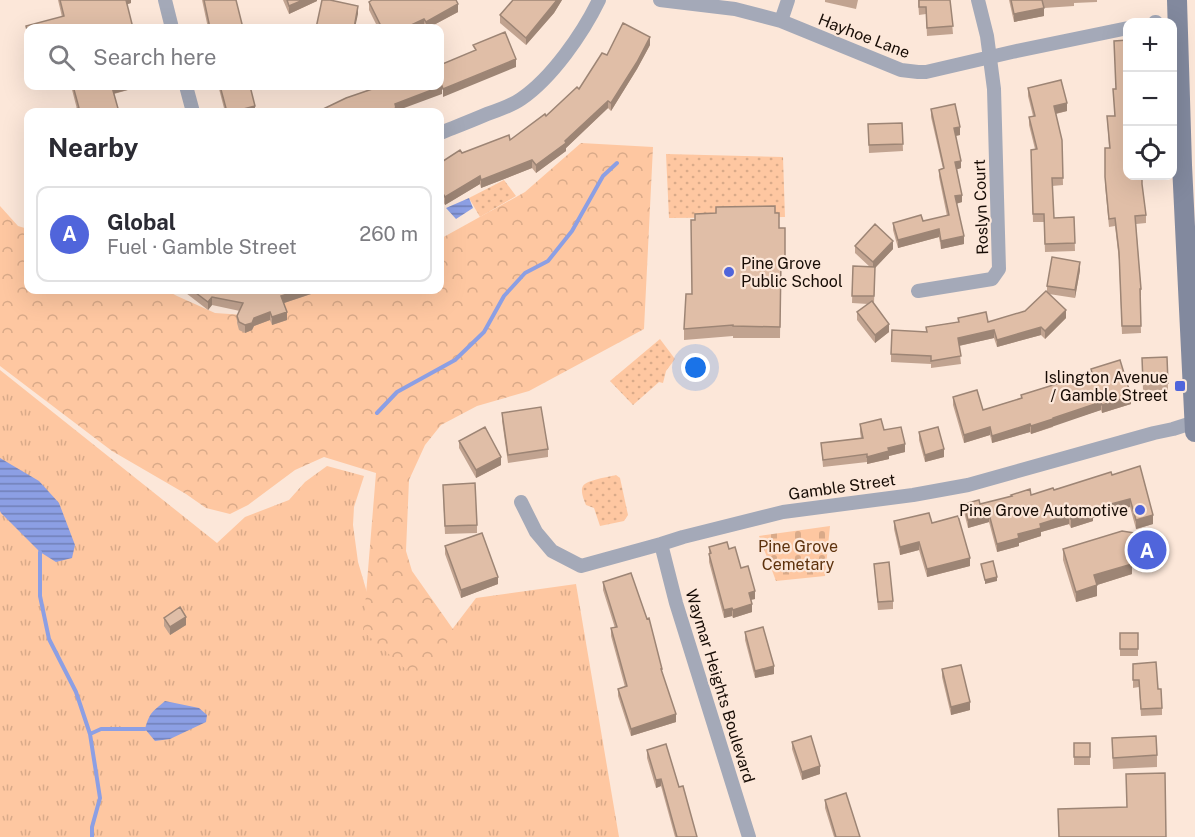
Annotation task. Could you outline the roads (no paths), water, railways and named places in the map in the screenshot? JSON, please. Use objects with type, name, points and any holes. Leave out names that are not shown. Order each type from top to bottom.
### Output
[{"type":"main road","points":[[1175,18],[1176,0]]},
{"type":"main road","points":[[1177,65],[1195,432]]},
{"type":"street","points":[[165,0],[171,24]]},
{"type":"street","points":[[444,131],[506,107],[530,92],[544,79],[577,38],[592,16],[599,0]]},
{"type":"street","name":"Hayhoe Lane","points":[[660,0],[735,9],[781,21],[892,67],[910,71],[926,72],[1123,29]]},
{"type":"street","points":[[781,21],[788,0]]},
{"type":"street","name":"Roslyn Court","points":[[918,291],[992,279],[999,269],[994,89],[987,36],[978,0]]},
{"type":"street","points":[[187,90],[192,108]]},
{"type":"street","name":"Gamble Street","points":[[521,502],[536,532],[552,551],[581,566],[783,512],[913,495],[968,485],[1195,422]]},
{"type":"street","name":"Waymar Heights Boulevard","points":[[661,544],[676,603],[749,837]]},
{"type":"water","points":[[469,198],[473,208],[456,219],[446,208]]},
{"type":"water","points":[[0,458],[39,481],[59,503],[75,545],[72,558],[56,562],[40,552],[1,513]]},
{"type":"water","points":[[165,701],[199,708],[207,715],[206,722],[170,739],[155,741],[145,729],[152,713]]},
{"type":"waterway","points":[[377,413],[397,392],[455,360],[484,332],[504,296],[525,273],[548,261],[572,231],[603,176],[617,163]]},
{"type":"waterway","points":[[40,552],[40,596],[49,639],[76,692],[90,734],[100,798],[92,827],[92,837]]},
{"type":"waterway","points":[[90,734],[101,729],[145,729]]},
{"type":"place","name":"Pine Grove Public School","points":[[729,272]]},
{"type":"place","name":"Islington Avenue / Gamble Street","points":[[1180,386]]},
{"type":"place","name":"Pine Grove Automotive","points":[[1140,510]]},
{"type":"place","name":"Global","points":[[1147,550]]},
{"type":"park label","name":"Pine Grove Cemetary","points":[[798,555]]}]
